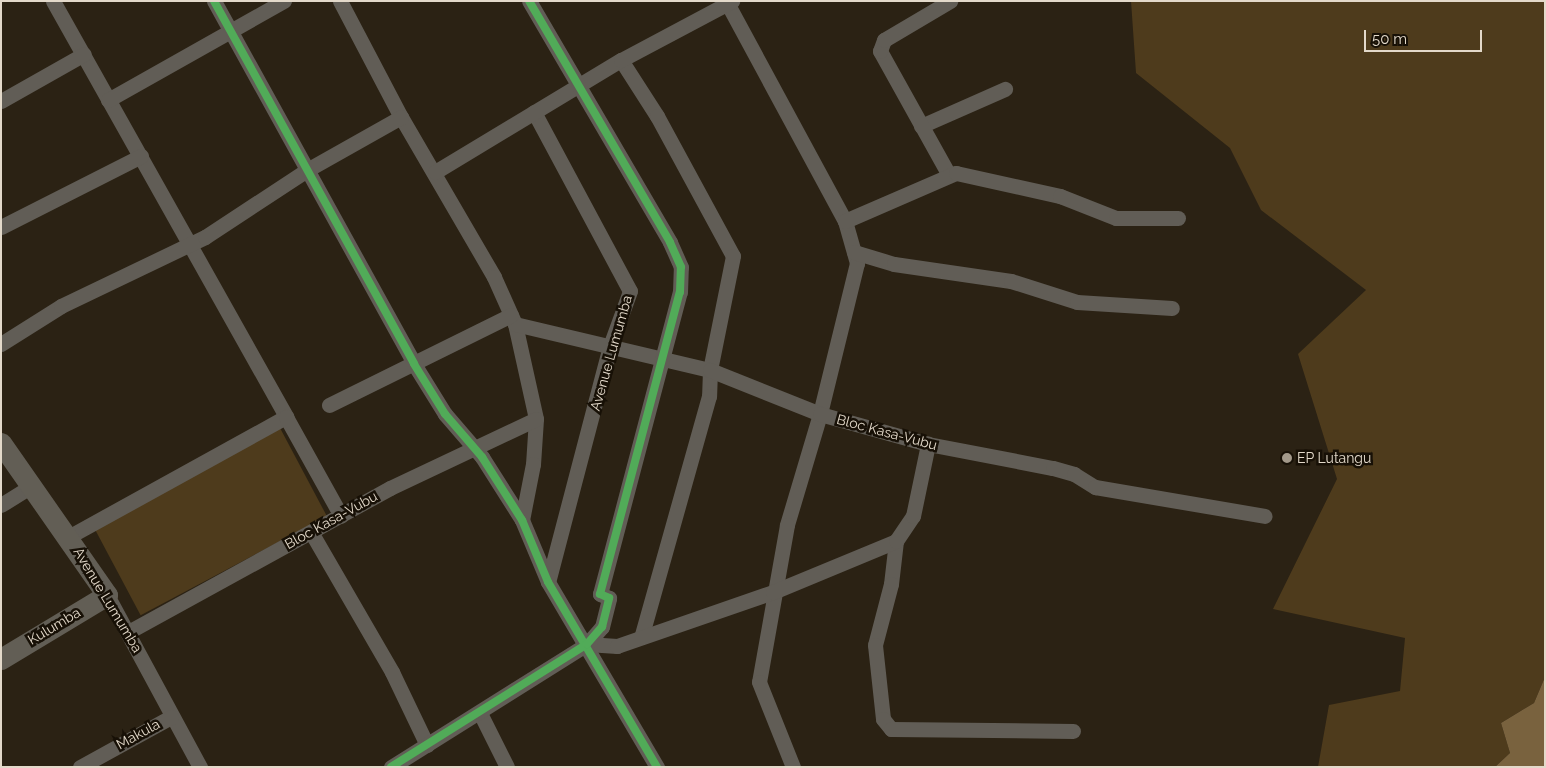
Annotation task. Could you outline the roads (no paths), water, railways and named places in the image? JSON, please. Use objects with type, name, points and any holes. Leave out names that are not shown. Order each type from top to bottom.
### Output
[{"type":"street","points":[[214,1],[414,364],[445,414],[474,449],[522,520],[548,582],[587,644],[657,767]]},
{"type":"street","points":[[108,100],[284,1]]},
{"type":"street","points":[[340,1],[401,117],[435,172],[494,277],[513,320],[536,419],[533,464],[522,520]]},
{"type":"street","points":[[391,767],[480,713],[587,644],[602,627],[609,598],[600,594],[680,292],[682,267],[529,1]]},
{"type":"street","points":[[949,175],[880,51],[884,40],[950,1]]},
{"type":"street","points":[[56,2],[108,100],[191,243],[341,516]]},
{"type":"street","points":[[435,172],[621,60],[728,2],[845,221],[857,263],[820,414],[786,525],[759,682],[793,767]]},
{"type":"street","points":[[1,101],[84,54]]},
{"type":"street","points":[[621,60],[657,116],[733,256],[710,370],[703,420],[642,635]]},
{"type":"street","points":[[921,126],[1005,89]]},
{"type":"street","name":"Avenue Lumumba","points":[[534,112],[629,284],[629,299],[610,346],[548,582]]},
{"type":"street","points":[[1,344],[61,306],[191,243],[307,170],[401,117]]},
{"type":"street","points":[[1,227],[141,156]]},
{"type":"street","points":[[845,221],[949,175],[974,176],[1060,196],[1116,218],[1178,218]]},
{"type":"street","points":[[854,252],[894,264],[1011,281],[1077,302],[1172,308]]},
{"type":"street","points":[[329,405],[414,364],[513,320]]},
{"type":"street","name":"Bloc Kasa-Vubu","points":[[513,320],[710,370],[820,414],[928,444],[1053,468],[1074,474],[1095,487],[1265,516]]},
{"type":"street","points":[[70,536],[286,417]]},
{"type":"street","name":"Bloc Kasa-Vubu","points":[[130,631],[390,488],[536,419]]},
{"type":"street","name":"Avenue Lumumba","points":[[1,442],[70,536],[130,631],[171,717],[200,767]]},
{"type":"street","points":[[928,444],[913,516],[896,541],[875,645],[882,719],[891,729],[1074,731]]},
{"type":"street","points":[[1,505],[33,485]]},
{"type":"street","points":[[311,532],[392,672],[427,745]]},
{"type":"street","points":[[587,644],[617,646],[642,635],[773,592],[896,541]]},
{"type":"street","name":"Kulumba","points":[[1,659],[107,594]]},
{"type":"street","points":[[480,713],[507,767]]},
{"type":"street","name":"Makula","points":[[80,767],[171,717]]},
{"type":"place","name":"EP Lutangu","points":[[1287,458]]}]
